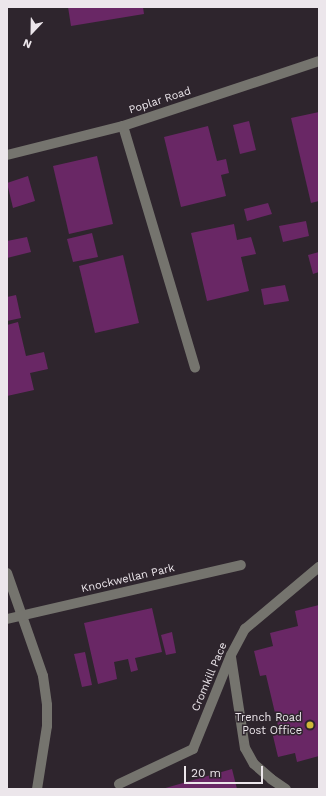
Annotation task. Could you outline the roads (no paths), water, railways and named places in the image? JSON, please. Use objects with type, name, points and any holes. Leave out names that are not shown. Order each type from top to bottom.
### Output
[{"type":"street","name":"Poplar Road","points":[[7,155],[123,126],[319,61]]},
{"type":"street","points":[[123,126],[195,367]]},
{"type":"street","name":"Knockwellan Park","points":[[7,619],[241,565]]},
{"type":"street","name":"Cromkill Pace","points":[[119,784],[193,749],[231,655],[245,629],[319,567]]},
{"type":"street","points":[[7,573],[43,676],[47,705],[46,726],[38,789]]},
{"type":"street","points":[[231,655],[245,748],[254,764],[271,780],[286,789]]},
{"type":"place","name":"Trench Road Post Office","points":[[310,725]]}]
